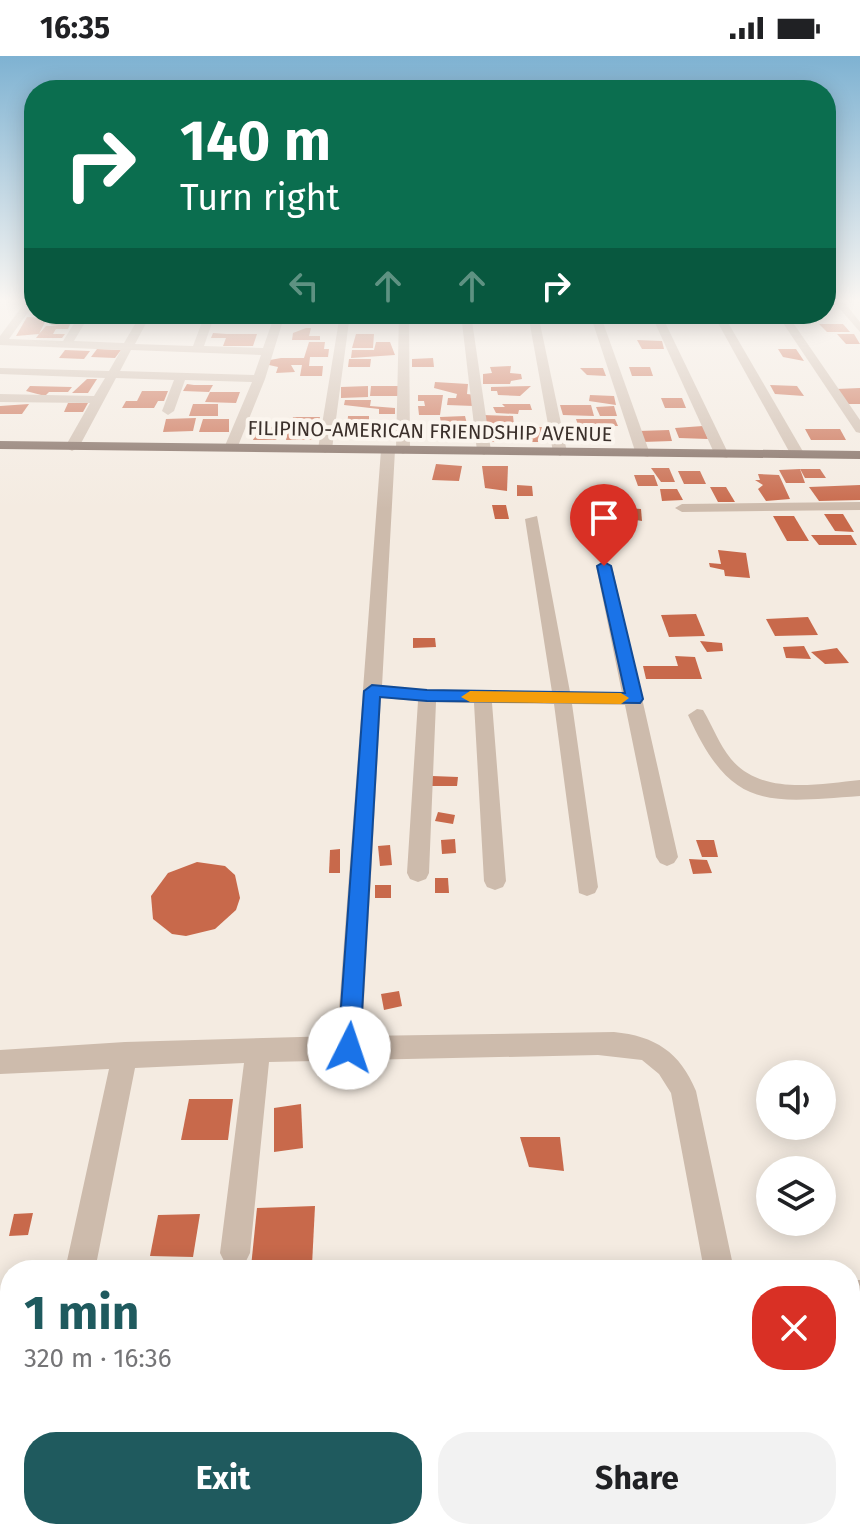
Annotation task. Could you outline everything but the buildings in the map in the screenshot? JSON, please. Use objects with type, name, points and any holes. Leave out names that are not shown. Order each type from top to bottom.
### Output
[{"type":"main road","name":"FILIPINO-AMERICAN FRIENDSHIP AVENUE","points":[[0,445],[860,455]]},
{"type":"street","points":[[72,447],[115,370]]},
{"type":"street","points":[[231,448],[262,370]]},
{"type":"street","points":[[325,449],[337,370]]},
{"type":"street","points":[[349,1048],[372,691],[396,450],[401,370]]},
{"type":"street","points":[[473,370],[484,451]]},
{"type":"street","points":[[544,370],[560,452]]},
{"type":"street","points":[[614,370],[643,454]]},
{"type":"street","points":[[682,370],[722,455]]},
{"type":"street","points":[[750,370],[798,455]]},
{"type":"street","points":[[820,370],[860,429]]},
{"type":"street","points":[[0,371],[259,379]]},
{"type":"street","points":[[0,389],[15,372]]},
{"type":"street","points":[[168,411],[180,378]]},
{"type":"street","points":[[0,398],[98,400]]},
{"type":"street","points":[[682,508],[860,506]]},
{"type":"street","points":[[532,519],[562,698],[587,887]]},
{"type":"street","points":[[604,566],[667,857]]},
{"type":"street","points":[[372,691],[427,696],[635,699]]},
{"type":"street","points":[[418,873],[427,696]]},
{"type":"street","points":[[483,697],[495,881]]},
{"type":"street","points":[[697,715],[717,759],[752,787],[779,793],[860,788]]},
{"type":"street","points":[[0,1062],[258,1050],[612,1043],[643,1047],[661,1057],[674,1071],[683,1091],[717,1260]]},
{"type":"street","points":[[235,1253],[258,1050]]},
{"type":"street","points":[[82,1260],[125,1054]]},
{"type":"slow traffic","points":[[470,697],[621,698]]},
{"type":"route","points":[[349,1048],[372,691],[427,696],[635,699],[604,566]]}]
